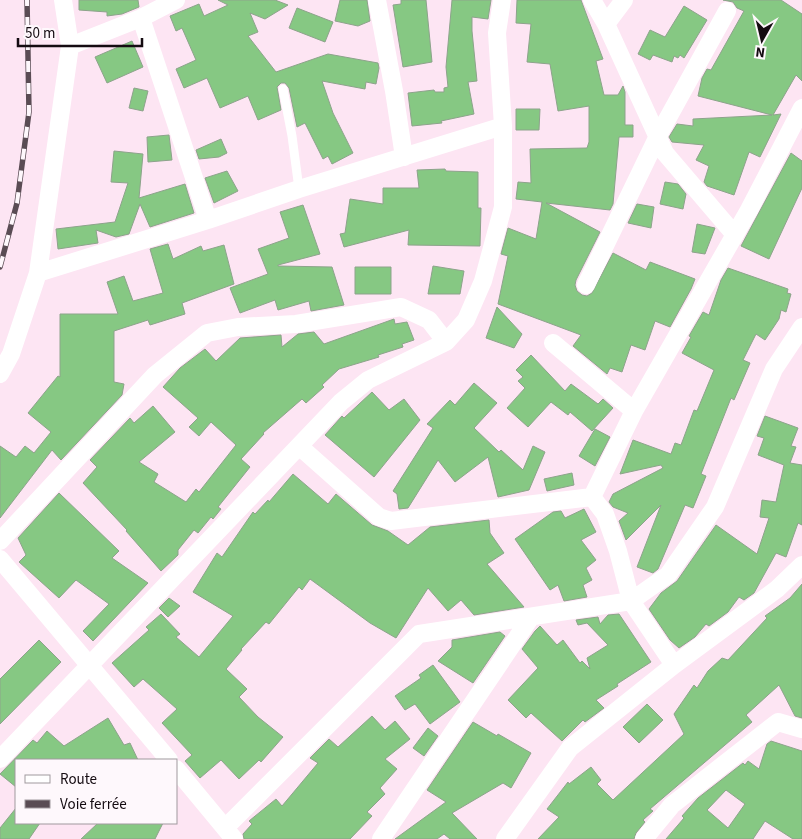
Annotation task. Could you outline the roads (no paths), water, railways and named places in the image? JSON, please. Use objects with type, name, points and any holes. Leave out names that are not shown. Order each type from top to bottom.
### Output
[{"type":"street","points":[[0,374],[11,354],[38,273],[70,46],[63,0]]},
{"type":"street","points":[[70,46],[141,18],[176,0]]},
{"type":"street","points":[[377,0],[404,157]]},
{"type":"street","points":[[0,759],[341,402],[368,380],[446,342],[466,320],[483,282],[503,207],[503,126],[497,33],[502,0]]},
{"type":"street","points":[[592,0],[606,24],[666,153],[735,235]]},
{"type":"street","points":[[606,24],[624,0]]},
{"type":"street","points":[[586,285],[658,136],[727,11]]},
{"type":"street","points":[[141,18],[208,220]]},
{"type":"street","points":[[592,497],[634,411],[735,235],[802,108]]},
{"type":"street","points":[[38,273],[503,126]]},
{"type":"street","points":[[0,541],[155,375],[207,333],[238,327],[296,324],[401,307],[429,320],[446,342]]},
{"type":"street","points":[[178,772],[227,835],[419,634],[631,601],[668,574],[715,506],[774,369],[802,327]]},
{"type":"street","points":[[553,343],[634,411]]},
{"type":"street","points":[[299,446],[378,517],[391,521],[592,497]]},
{"type":"street","points":[[592,497],[605,514],[618,551],[631,601],[674,665]]},
{"type":"street","points":[[0,558],[168,759]]},
{"type":"street","points":[[505,839],[570,748],[674,665],[777,588],[802,564]]},
{"type":"street","points":[[381,839],[531,617]]},
{"type":"street","points":[[644,839],[672,805],[778,722],[802,729]]},
{"type":"lane","points":[[283,89],[299,189]]},
{"type":"railway","points":[[0,267],[17,203],[29,112],[27,0]]}]
